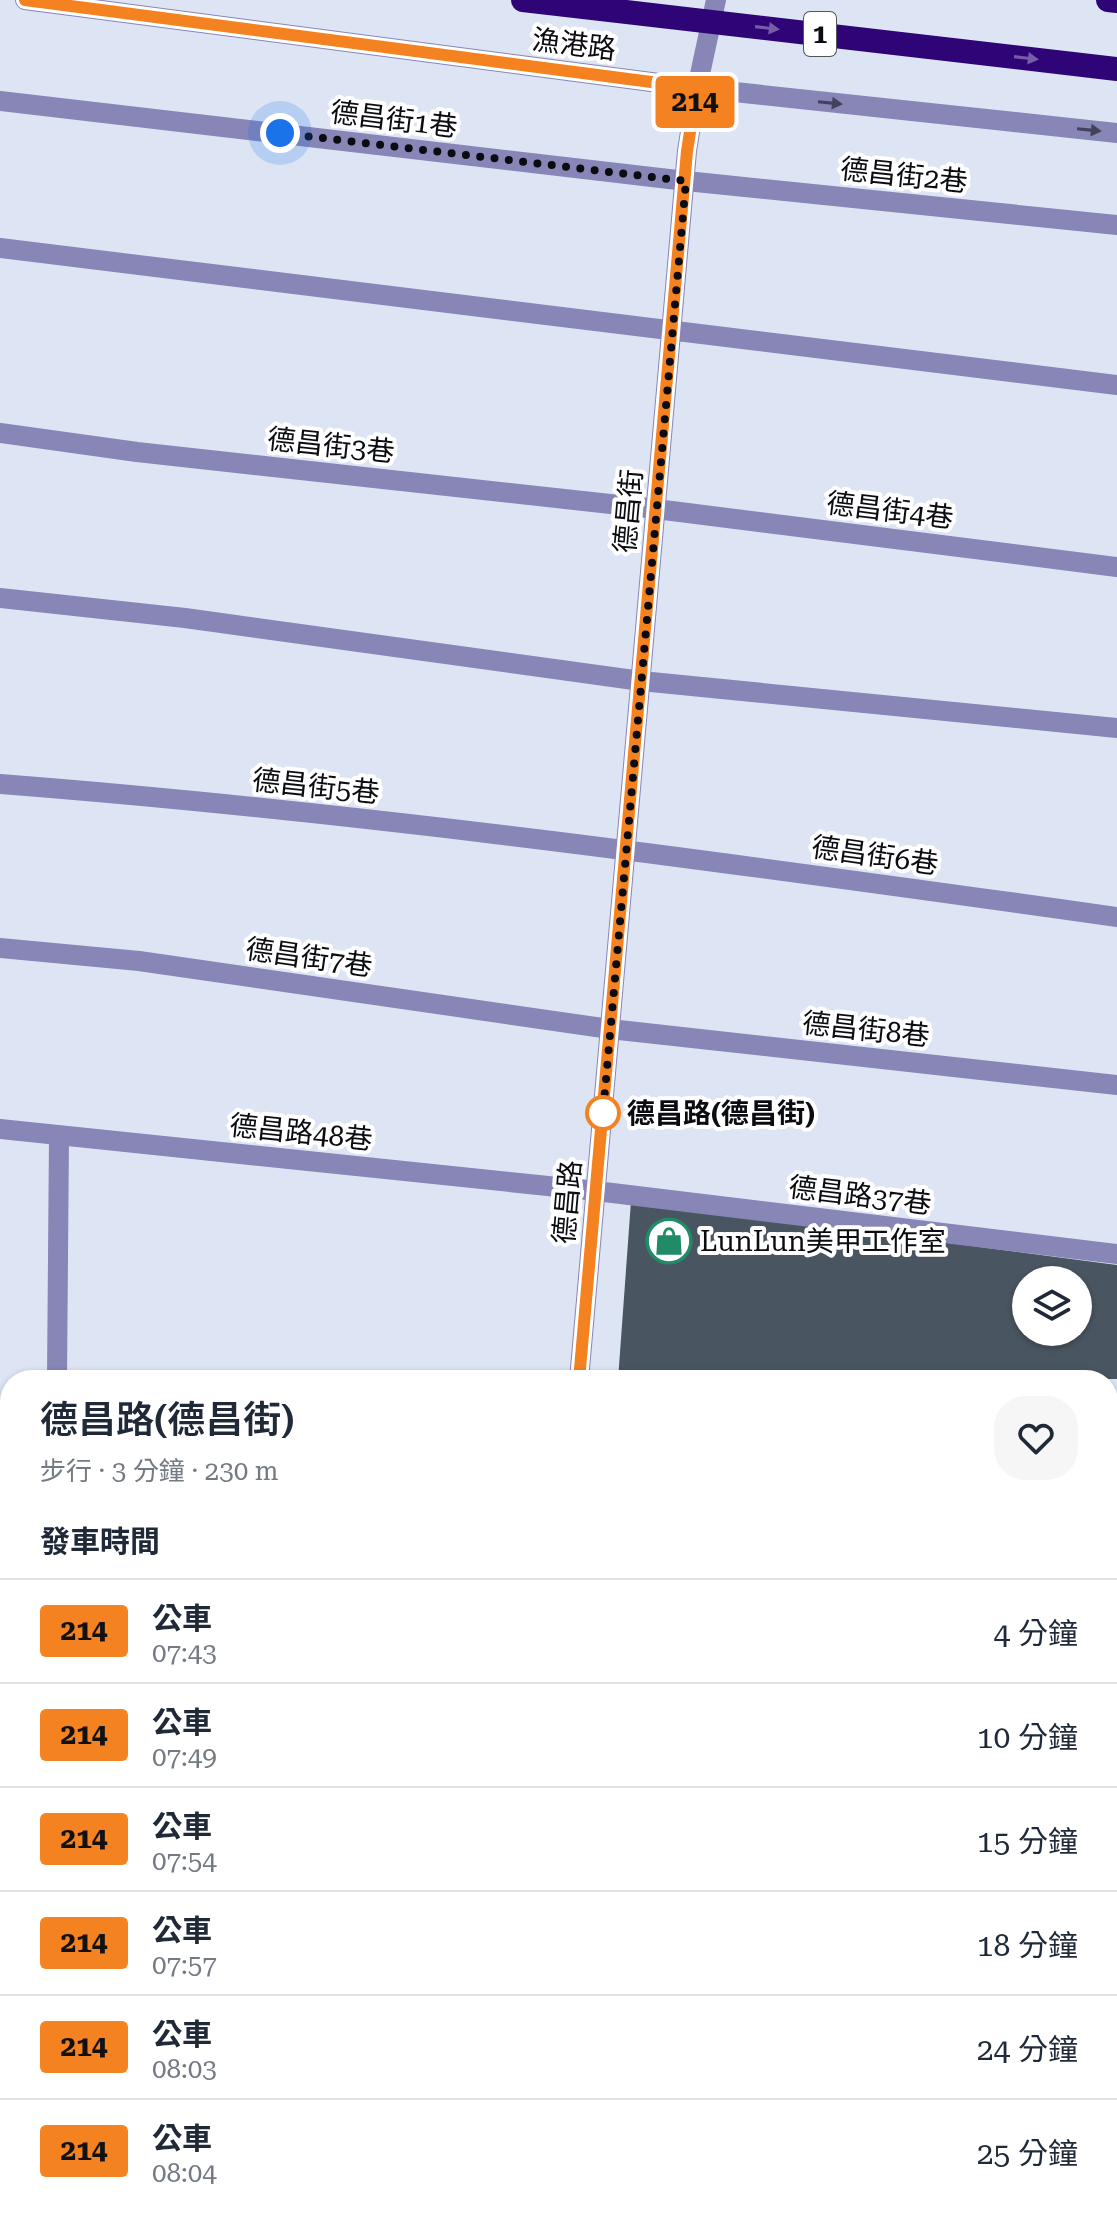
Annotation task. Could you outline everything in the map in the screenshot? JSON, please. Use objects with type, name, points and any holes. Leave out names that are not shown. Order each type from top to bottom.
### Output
[{"type":"highway","name":"1","points":[[523,0],[1117,69]]},
{"type":"highway","points":[[1108,0],[1117,1]]},
{"type":"street","name":"漁港路","points":[[25,0],[697,88],[1117,133]]},
{"type":"street","name":"德昌街","points":[[610,1029],[686,181],[697,88],[716,0]]},
{"type":"street","name":"德昌街1巷","points":[[0,101],[686,181]]},
{"type":"street","name":"德昌街2巷","points":[[686,181],[1117,225]]},
{"type":"street","points":[[0,248],[1117,385]]},
{"type":"street","name":"德昌街3巷","points":[[0,433],[137,452],[656,509]]},
{"type":"street","name":"德昌街4巷","points":[[656,509],[1117,567]]},
{"type":"street","points":[[0,598],[185,618],[641,681],[1117,728]]},
{"type":"street","name":"德昌街5巷","points":[[0,784],[166,797],[626,849]]},
{"type":"street","name":"德昌街6巷","points":[[626,849],[1117,917]]},
{"type":"street","name":"德昌街7巷","points":[[0,948],[139,961],[610,1029]]},
{"type":"street","name":"德昌街8巷","points":[[610,1029],[1117,1085]]},
{"type":"street","name":"德昌路","points":[[580,1370],[610,1029]]},
{"type":"street","name":"德昌路48巷","points":[[0,1129],[596,1191]]},
{"type":"street","points":[[57,1370],[59,1135]]},
{"type":"street","name":"德昌路37巷","points":[[596,1191],[1117,1254]]},
{"type":"building","points":[[631,1201],[1117,1265],[1117,1370],[619,1370]]},
{"type":"bus line","name":"214","points":[[25,0],[697,88],[687,151],[580,1370]]},
{"type":"place","name":"德昌路(德昌街)","points":[[603,1113]]},
{"type":"place","name":"LunLun美甲工作室","points":[[669,1241]]},
{"type":"route","points":[[280,133],[686,181],[603,1113]]}]
